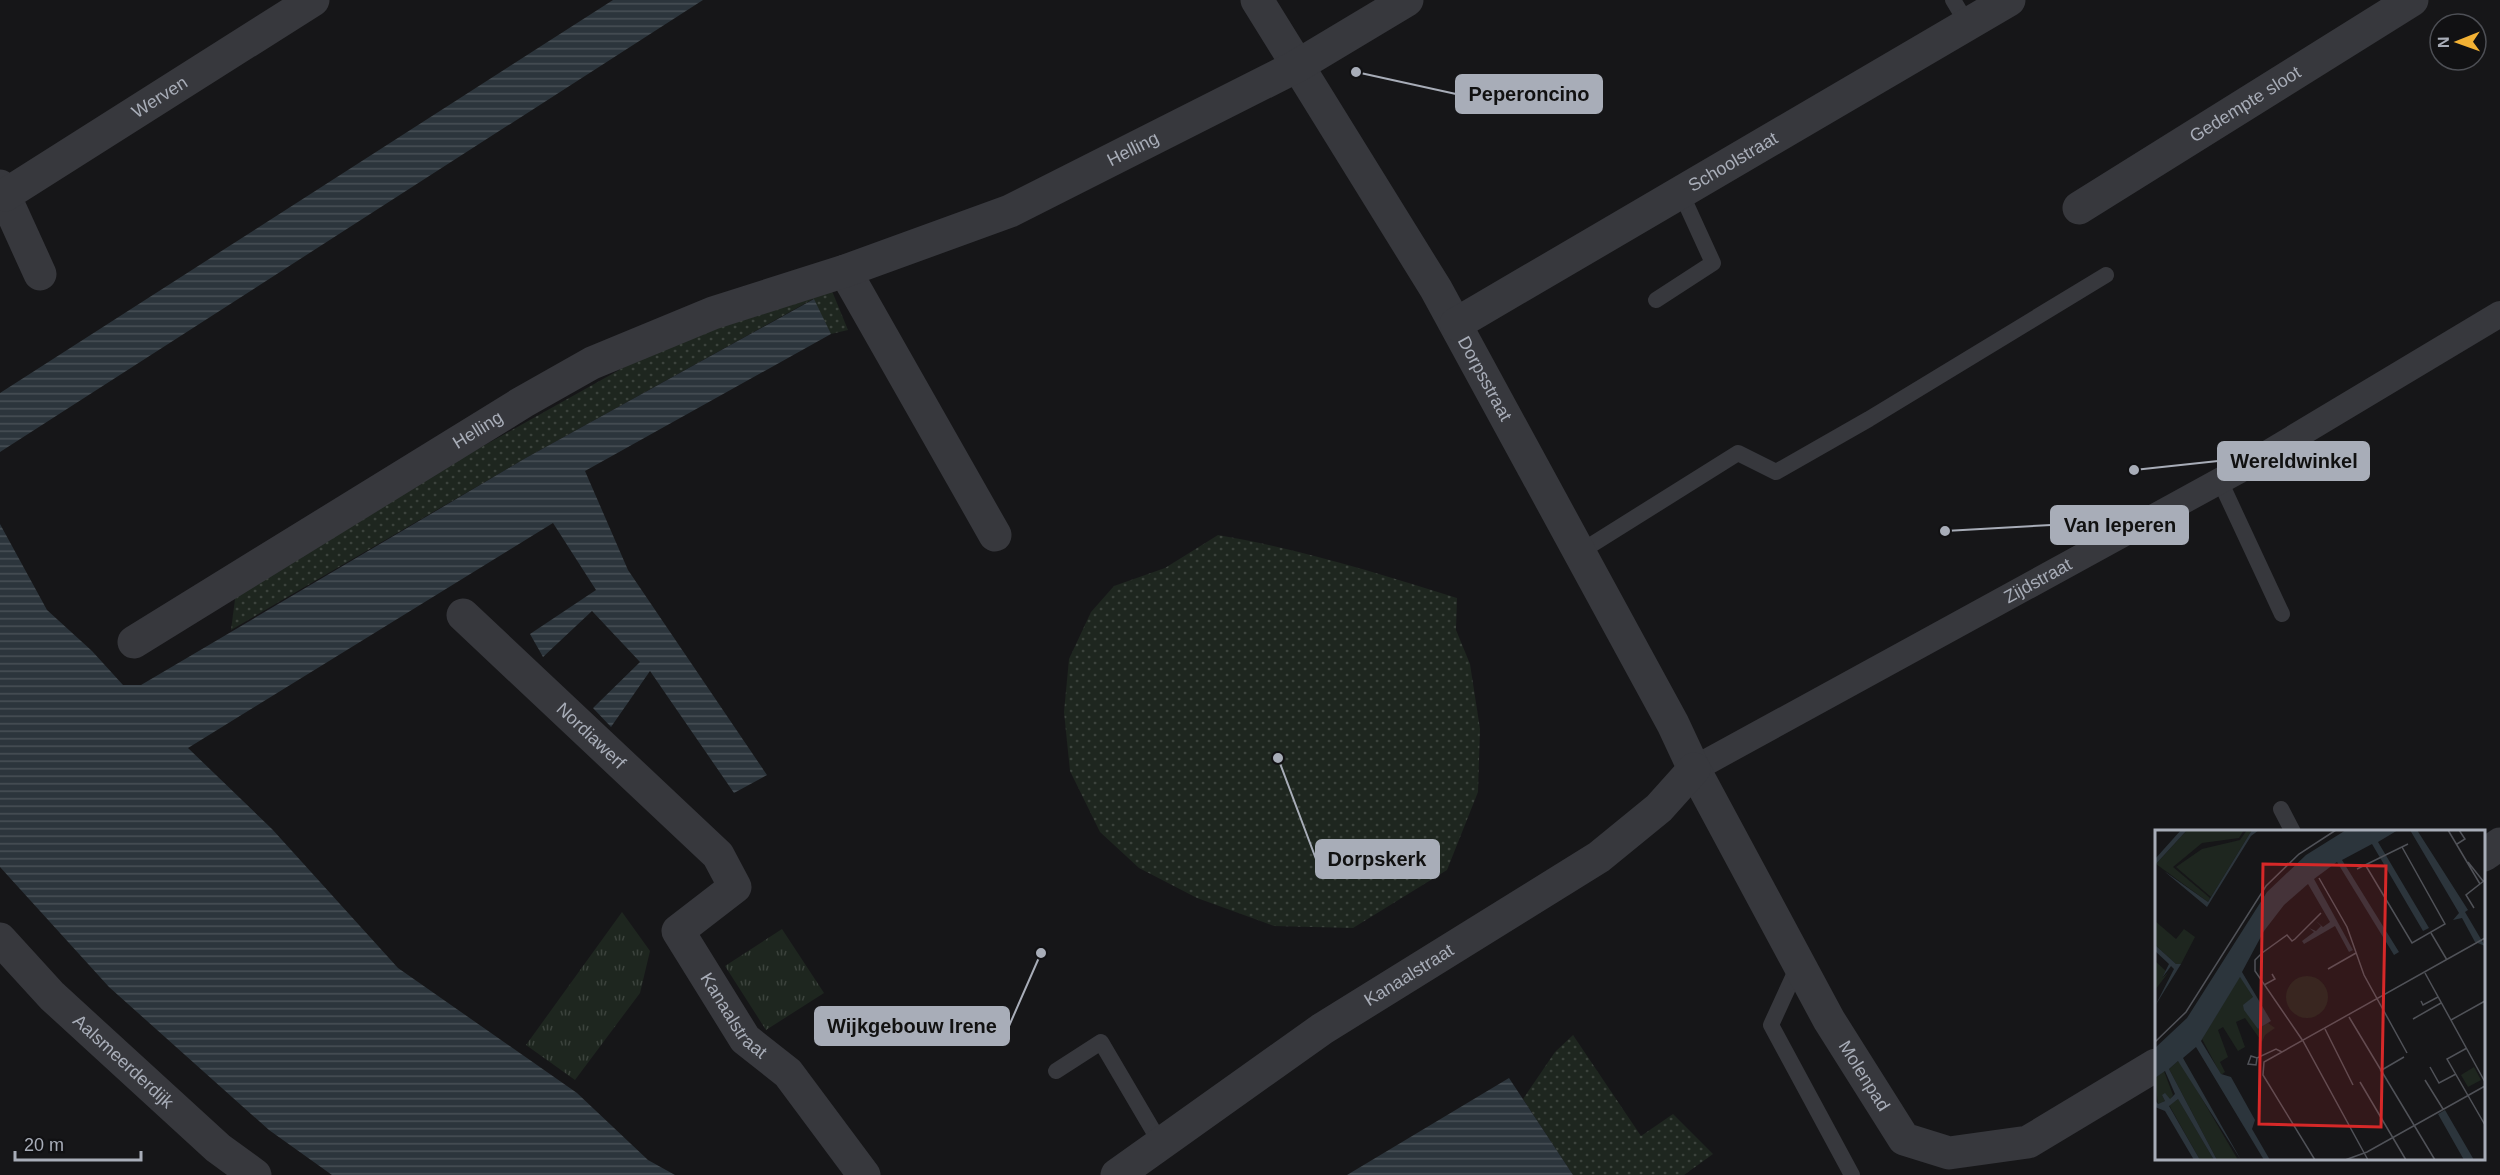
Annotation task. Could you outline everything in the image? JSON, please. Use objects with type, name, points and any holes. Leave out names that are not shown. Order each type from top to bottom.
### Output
[{"type":"street","name":"Werven","points":[[40,274],[2,190],[313,0]]},
{"type":"street","name":"Dorpsstraat","points":[[1257,0],[1456,324],[1673,724],[1694,769]]},
{"type":"street","name":"Helling","points":[[134,642],[523,402],[592,363],[712,313],[845,271],[1010,211],[1297,66],[1407,0]]},
{"type":"street","name":"Schoolstraat","points":[[1456,324],[1681,193],[1961,12],[2009,0]]},
{"type":"street","name":"Gedempte sloot","points":[[2079,208],[2412,0]]},
{"type":"street","points":[[845,271],[995,535]]},
{"type":"street","name":"Zijdstraat","points":[[1694,769],[2220,481],[2500,314]]},
{"type":"street","name":"Nordiawerf","points":[[463,615],[718,855]]},
{"type":"street","name":"Molenpad","points":[[1694,769],[1828,1020],[1904,1139],[1949,1153],[2028,1142],[2155,1066]]},
{"type":"street","name":"Kanaalstraat","points":[[1117,1175],[1322,1029],[1599,857],[1659,808],[1694,769]]},
{"type":"street","points":[[2485,854],[2500,844]]},
{"type":"street","name":"Kanaalstraat","points":[[718,855],[735,887],[678,931],[745,1039],[788,1073],[864,1175]]},
{"type":"street","name":"Aalsmeerderdijk","points":[[0,939],[52,996],[218,1148],[255,1175]]},
{"type":"lane","points":[[1656,300],[1713,263],[1681,193]]},
{"type":"lane","points":[[1580,552],[1738,453],[1776,472],[1869,419],[2106,275]]},
{"type":"lane","points":[[2220,481],[2283,614]]},
{"type":"lane","points":[[2281,809],[2293,830]]},
{"type":"lane","points":[[1799,964],[1771,1025],[1852,1175]]},
{"type":"lane","points":[[1056,1071],[1101,1042],[1161,1144]]},
{"type":"green space","points":[[832,291],[848,330],[831,334],[813,299],[524,459],[231,630],[237,584],[678,337]]},
{"type":"green space","points":[[1218,535],[1309,554],[1457,598],[1456,630],[1470,664],[1480,729],[1478,792],[1447,870],[1353,928],[1274,926],[1197,898],[1139,868],[1100,832],[1070,771],[1064,712],[1069,659],[1091,612],[1114,586],[1165,568]]},
{"type":"green space","points":[[622,912],[650,951],[640,993],[575,1080],[526,1045]]},
{"type":"green space","points":[[782,929],[824,993],[766,1030],[725,966]]},
{"type":"green space","points":[[1573,1035],[1641,1136],[1673,1114],[1713,1154],[1684,1175],[1573,1175],[1523,1099],[1555,1052]]},
{"type":"shaded area","points":[[613,0],[703,0],[0,452],[0,393]]},
{"type":"shaded area","points":[[814,299],[831,334],[585,471],[628,570],[767,775],[734,793],[650,671],[611,727],[593,708],[640,662],[592,611],[543,657],[530,634],[596,590],[553,523],[188,748],[272,829],[398,968],[577,1093],[648,1160],[675,1175],[332,1175],[269,1130],[109,987],[0,867],[0,524],[47,610],[92,651],[123,685],[141,685],[524,459]]},
{"type":"shaded area","points":[[1509,1078],[1573,1175],[1347,1175]]},
{"type":"place","name":"Peperoncino","points":[[1356,72]]},
{"type":"place","name":"Wereldwinkel","points":[[2134,470]]},
{"type":"place","name":"Van Ieperen","points":[[1945,531]]},
{"type":"place","name":"Dorpskerk","points":[[1278,758]]},
{"type":"place","name":"Wijkgebouw Irene","points":[[1041,953]]}]
